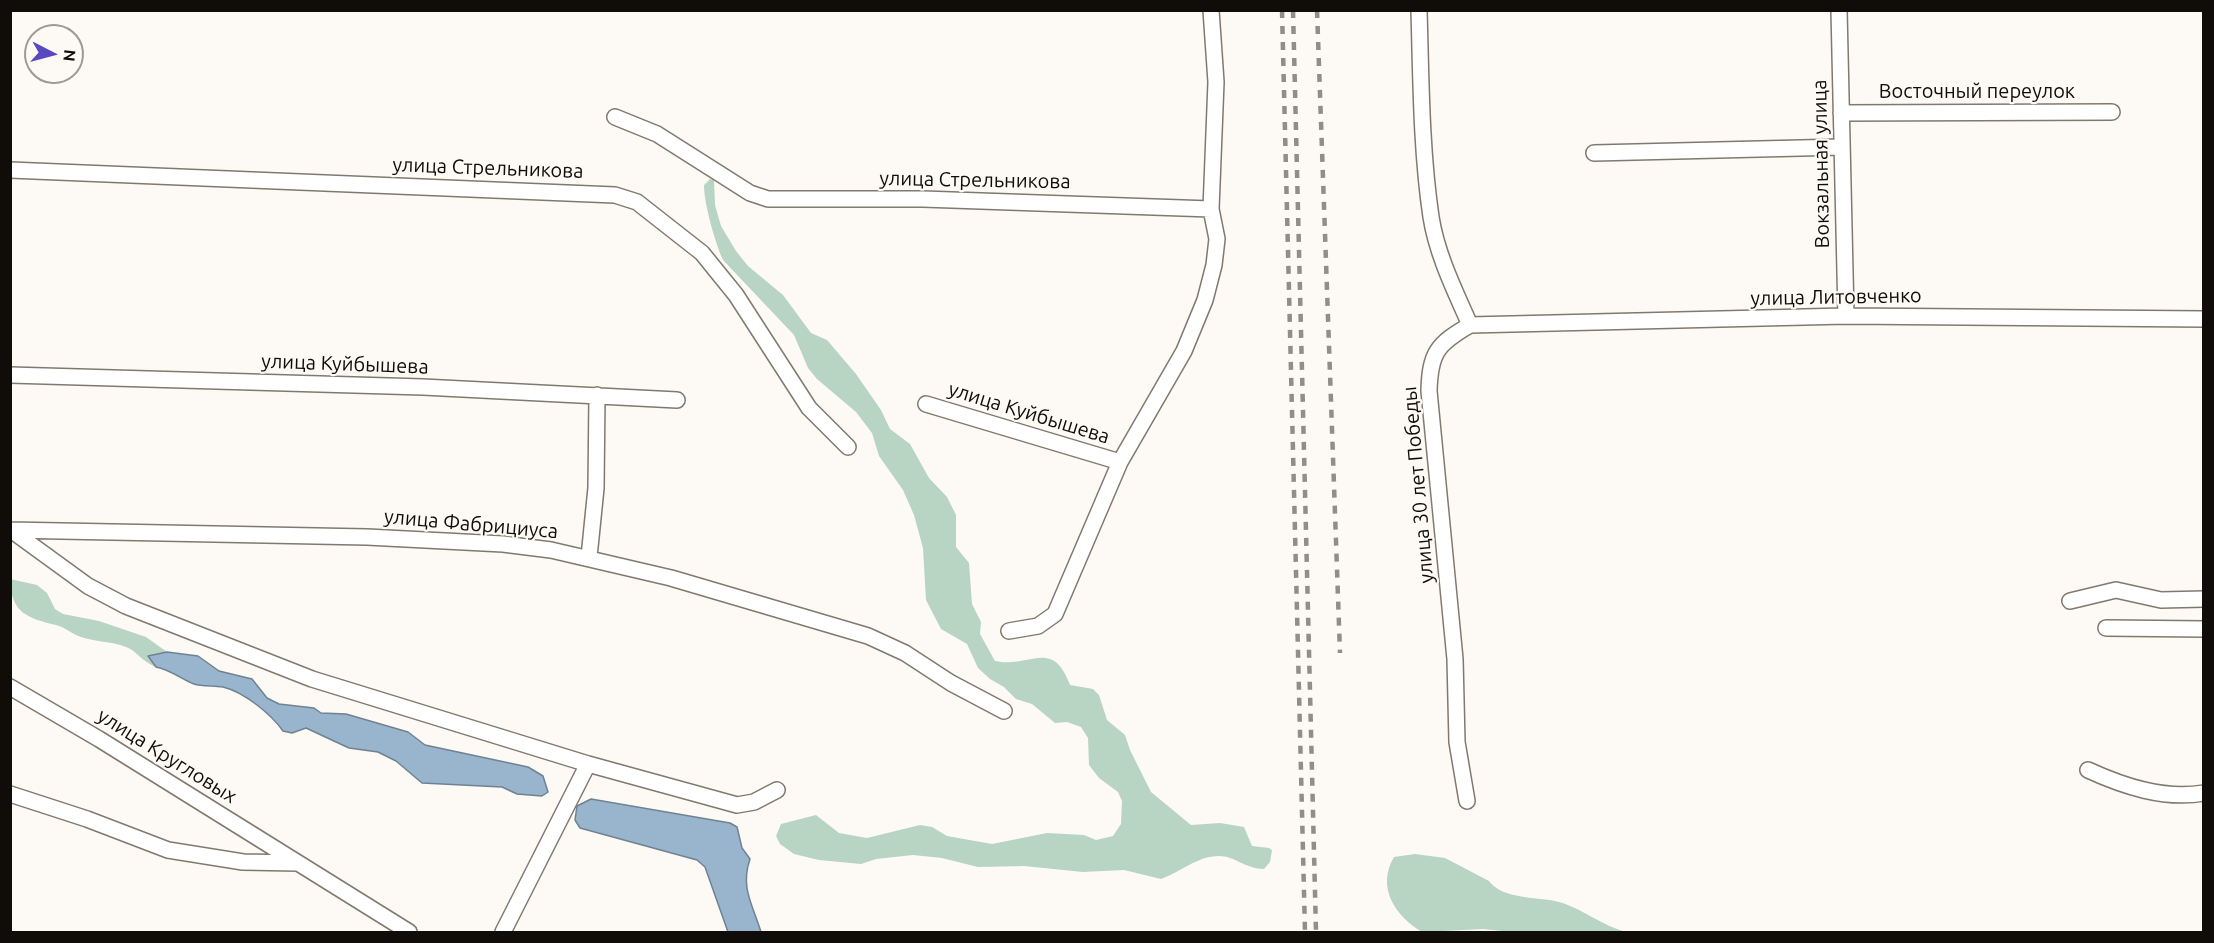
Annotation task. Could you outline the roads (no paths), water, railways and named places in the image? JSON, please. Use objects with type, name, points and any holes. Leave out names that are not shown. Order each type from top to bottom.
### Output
[{"type":"street","points":[[1009,631],[1038,626],[1055,614],[1120,462],[1184,351],[1205,300],[1214,265],[1217,238],[1211,209],[1216,82],[1211,10]]},
{"type":"street","points":[[1419,10],[1421,104],[1432,219],[1447,272],[1470,325]]},
{"type":"street","name":"Вокзальная улица","points":[[1839,10],[1846,316]]},
{"type":"street","name":"Восточный переулок","points":[[1842,113],[2112,112]]},
{"type":"street","name":"улица Стрельникова","points":[[615,117],[657,134],[750,193],[768,199],[923,199],[1211,209]]},
{"type":"street","points":[[1594,153],[1842,147]]},
{"type":"street","name":"улица Стрельникова","points":[[10,170],[558,193],[590,192],[637,202],[702,253],[736,295],[809,408],[848,447]]},
{"type":"street","name":"улица Литовченко","points":[[1470,325],[1846,316],[2204,319]]},
{"type":"street","name":"улица 30 лет Победы","points":[[1467,801],[1457,742],[1455,659],[1429,391],[1430,370],[1434,354],[1444,340],[1470,325]]},
{"type":"street","name":"улица Куйбышева","points":[[10,375],[423,387],[677,400]]},
{"type":"street","points":[[589,558],[596,488],[597,395]]},
{"type":"street","name":"улица Куйбышева","points":[[926,404],[1120,462]]},
{"type":"street","name":"улица Фабрициуса","points":[[11,530],[367,537],[503,544],[589,558],[671,578],[868,636],[905,653],[951,684],[1004,711]]},
{"type":"street","name":"улица Фабрициуса","points":[[11,530],[88,586],[126,606],[312,679],[588,764],[737,805],[754,802],[777,790]]},
{"type":"street","points":[[2070,601],[2116,590],[2161,600],[2204,599]]},
{"type":"street","points":[[2106,627],[2204,629]]},
{"type":"street","name":"улица Кругловых","points":[[10,687],[299,863],[409,933]]},
{"type":"street","points":[[503,933],[588,764]]},
{"type":"street","points":[[2088,770],[2111,780],[2163,794],[2204,793]]},
{"type":"street","points":[[10,794],[87,819],[168,850],[243,861],[299,863]]},
{"type":"water","points":[[167,652],[198,656],[219,671],[252,679],[267,698],[279,704],[314,708],[321,713],[346,714],[408,732],[425,745],[528,767],[543,776],[548,792],[542,796],[517,794],[502,787],[422,783],[396,761],[378,752],[349,748],[306,728],[292,733],[283,731],[264,711],[240,694],[223,687],[194,684],[156,667],[148,656]]},
{"type":"water","points":[[591,799],[730,823],[737,827],[742,848],[750,859],[747,869],[747,888],[761,932],[728,932],[705,867],[697,860],[580,828],[575,820],[577,806]]},
{"type":"railway","points":[[1282,10],[1305,932]]},
{"type":"railway","points":[[1293,10],[1316,932]]},
{"type":"railway","points":[[1317,10],[1340,653]]}]
